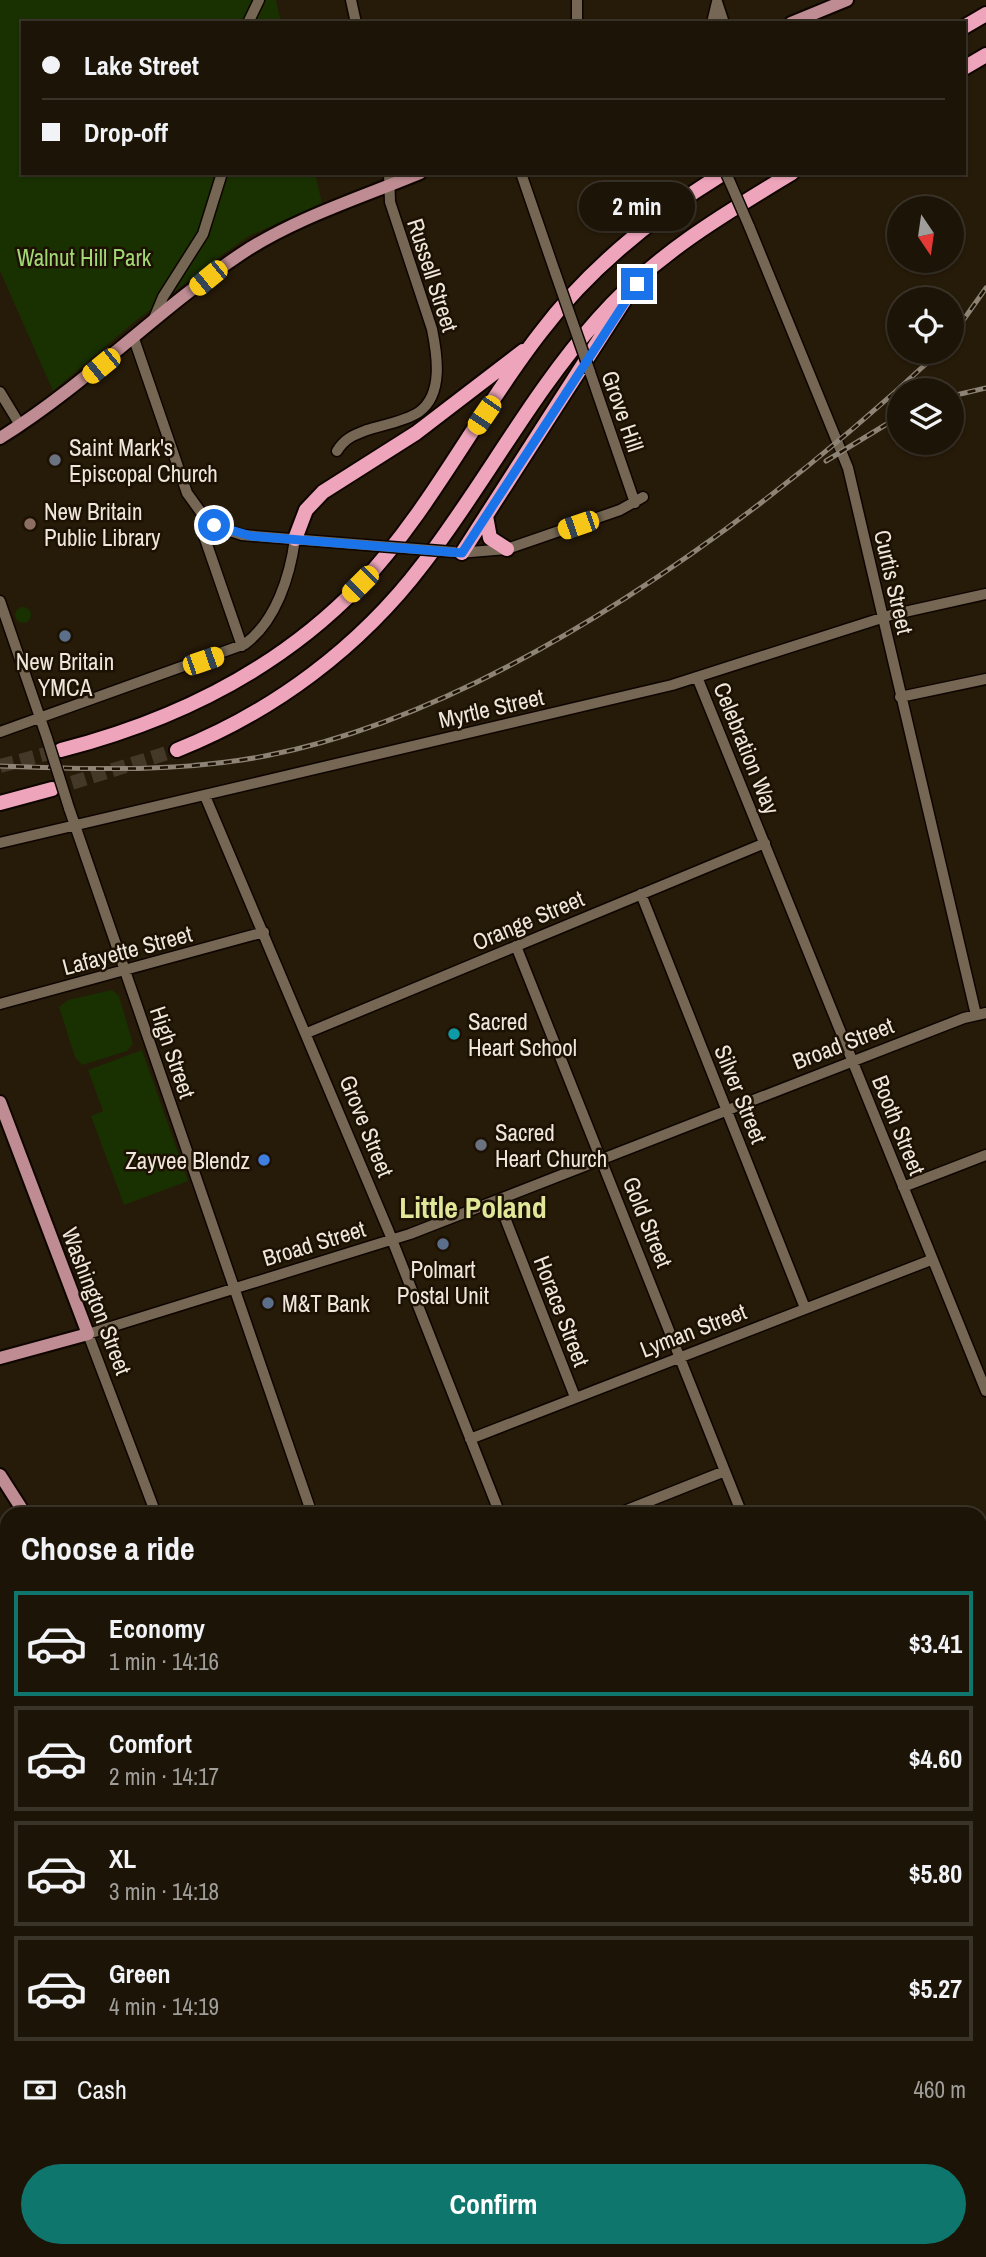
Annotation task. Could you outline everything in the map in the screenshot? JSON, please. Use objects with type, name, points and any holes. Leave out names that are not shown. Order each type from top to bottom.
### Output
[{"type":"highway","points":[[966,26],[986,14]]},
{"type":"highway","points":[[966,67],[986,55]]},
{"type":"highway","points":[[61,750],[139,727],[208,698],[276,657],[321,622],[360,584],[404,533],[530,346],[564,304],[619,248],[663,212],[722,175]]},
{"type":"highway","points":[[177,750],[222,730],[272,702],[328,662],[376,618],[435,548],[569,353],[608,307],[645,273],[704,228],[789,175]]},
{"type":"highway","points":[[458,553],[645,273]]},
{"type":"highway","points":[[295,539],[306,510],[323,492],[416,433],[530,346]]},
{"type":"highway","points":[[485,516],[490,538],[507,549]]},
{"type":"highway","points":[[0,803],[52,789]]},
{"type":"main road","points":[[796,21],[847,0]]},
{"type":"main road","points":[[0,438],[72,389],[254,246],[389,180],[411,175]]},
{"type":"main road","name":"Washington Street","points":[[0,1102],[88,1334]]},
{"type":"main road","name":"Broad Street","points":[[0,1358],[88,1334]]},
{"type":"main road","points":[[0,1475],[21,1507]]},
{"type":"street","points":[[249,21],[259,0]]},
{"type":"street","points":[[351,0],[356,21]]},
{"type":"street","points":[[576,21],[577,0]]},
{"type":"street","points":[[712,21],[717,1]]},
{"type":"street","points":[[717,1],[723,21]]},
{"type":"street","points":[[152,325],[163,297],[203,234],[221,175]]},
{"type":"street","name":"Grove Hill","points":[[507,549],[639,500],[590,372],[522,175]]},
{"type":"street","name":"Curtis Street","points":[[726,175],[842,450],[900,697],[981,1014]]},
{"type":"street","name":"Russell Street","points":[[337,451],[343,441],[354,435],[418,413],[430,400],[435,387],[436,349],[390,202],[389,180]]},
{"type":"street","points":[[134,339],[187,493],[205,518],[218,527],[237,533],[458,553],[507,549]]},
{"type":"street","points":[[0,392],[20,425]]},
{"type":"street","points":[[205,518],[203,533],[242,646]]},
{"type":"street","points":[[0,732],[242,646],[258,634],[272,615],[292,560],[295,539]]},
{"type":"street","name":"Myrtle Street","points":[[0,844],[697,677],[883,617],[986,594]]},
{"type":"street","name":"High Street","points":[[0,601],[310,1507]]},
{"type":"street","name":"Celebration Way","points":[[697,677],[763,839]]},
{"type":"street","points":[[900,697],[986,679]]},
{"type":"street","name":"Grove Street","points":[[205,796],[393,1240],[497,1507]]},
{"type":"street","name":"Orange Street","points":[[307,1033],[641,894],[763,839]]},
{"type":"street","name":"Booth Street","points":[[763,839],[986,1391]]},
{"type":"street","name":"Silver Street","points":[[641,894],[804,1308]]},
{"type":"street","name":"Lafayette Street","points":[[0,1004],[264,932]]},
{"type":"street","name":"Gold Street","points":[[516,946],[739,1507]]},
{"type":"street","name":"Broad Street","points":[[88,1334],[393,1240],[981,1014]]},
{"type":"street","points":[[903,1187],[986,1154]]},
{"type":"street","name":"Horace Street","points":[[498,1200],[575,1397]]},
{"type":"street","name":"Lyman Street","points":[[470,1439],[680,1355],[931,1260]]},
{"type":"street","name":"Washington Street","points":[[88,1334],[153,1507]]},
{"type":"street","points":[[635,1507],[725,1471]]},
{"type":"green space","name":"Walnut Hill Park","points":[[0,0],[276,0],[281,21],[21,21],[21,175],[315,175],[322,203],[249,236],[226,252],[133,323],[53,391],[0,271]]},
{"type":"green space","points":[[20,607],[26,607],[31,615],[29,621],[20,623],[15,618],[15,612]]},
{"type":"green space","points":[[112,990],[119,996],[133,1044],[127,1051],[82,1065],[75,1057],[59,1007],[68,1000]]},
{"type":"green space","points":[[142,1050],[188,1181],[124,1205],[91,1116],[103,1111],[88,1070]]},
{"type":"tunnel","points":[[0,766],[61,750]]},
{"type":"tunnel","points":[[52,789],[177,750]]},
{"type":"railway","points":[[964,319],[986,288]]},
{"type":"railway","points":[[0,766],[166,767],[265,756],[355,732],[446,696],[537,651],[626,598],[712,539],[870,414],[926,364]]},
{"type":"railway","points":[[964,393],[986,388]]},
{"type":"railway","points":[[826,461],[887,424]]},
{"type":"place","name":"Saint Mark's Episcopal Church","points":[[55,460]]},
{"type":"place","name":"New Britain Public Library","points":[[30,524]]},
{"type":"place","name":"New Britain YMCA","points":[[65,636]]},
{"type":"place","name":"Sacred Heart School","points":[[454,1034]]},
{"type":"place","name":"Sacred Heart Church","points":[[481,1145]]},
{"type":"place","name":"Zayvee Blendz","points":[[264,1160]]},
{"type":"place","name":"Polmart Postal Unit","points":[[443,1244]]},
{"type":"place","name":"M&T Bank","points":[[268,1303]]},
{"type":"district","name":"Little Poland","points":[[473,1207]]},
{"type":"route","points":[[214,525],[251,536],[462,553],[612,318],[637,284]]}]
